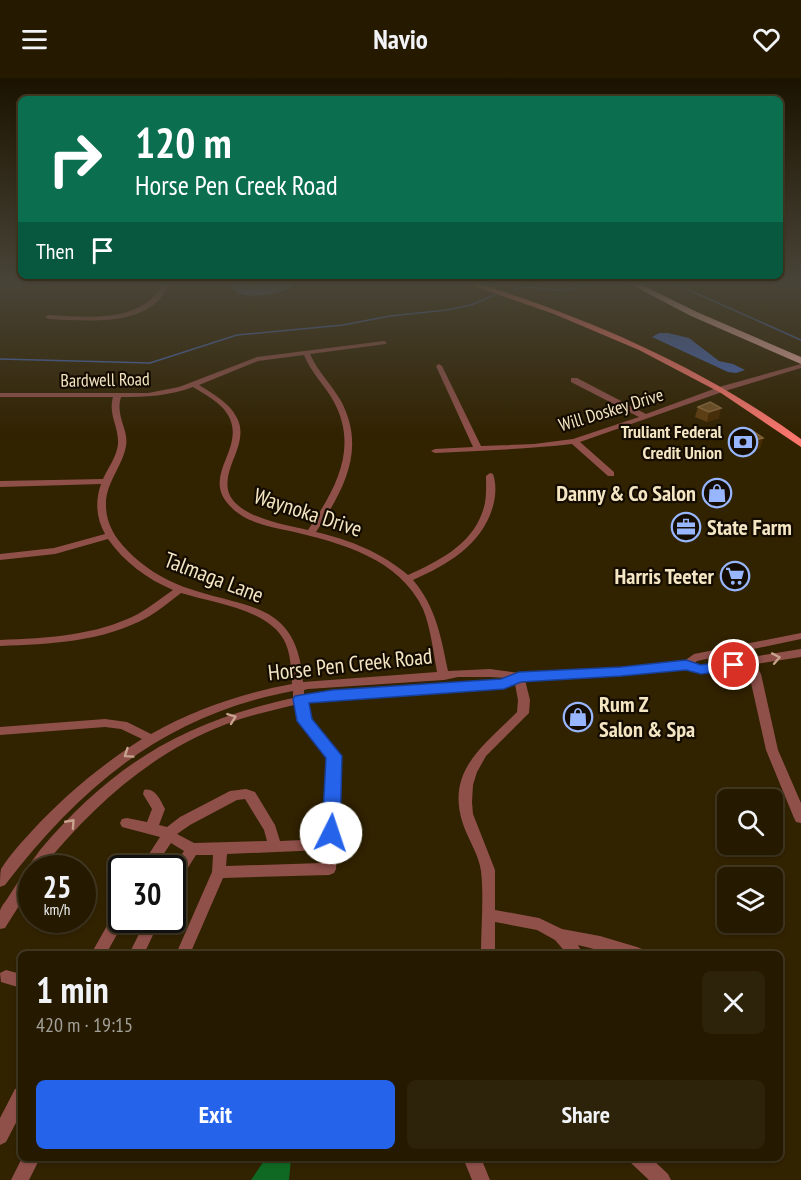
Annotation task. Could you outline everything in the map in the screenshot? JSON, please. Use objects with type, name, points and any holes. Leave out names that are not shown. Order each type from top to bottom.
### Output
[{"type":"highway","points":[[742,334],[799,359]]},
{"type":"highway","points":[[753,334],[799,359]]},
{"type":"main road","points":[[611,334],[726,388],[801,444]]},
{"type":"main road","points":[[618,334],[642,342]]},
{"type":"main road","points":[[624,334],[726,388],[801,435]]},
{"type":"street","name":"Bardwell Road","points":[[0,395],[117,397],[148,395],[193,384],[256,358],[384,343]]},
{"type":"street","points":[[306,352],[311,365],[337,400],[345,415],[350,442],[346,471],[339,488],[311,533]]},
{"type":"street","name":"Will Doskey Drive","points":[[435,451],[574,441],[726,388],[799,359]]},
{"type":"street","points":[[439,366],[478,449]]},
{"type":"street","points":[[574,380],[646,417]]},
{"type":"street","name":"Waynoka Drive","points":[[193,384],[223,403],[235,420],[236,446],[221,482],[224,495],[230,502],[255,520],[345,542],[362,549],[384,561],[407,579],[428,610],[444,676]]},
{"type":"street","name":"Talmaga Lane","points":[[117,397],[114,411],[123,443],[105,481],[102,513],[109,536],[136,566],[180,589],[261,615],[282,629],[292,649],[304,721],[334,756],[329,869],[219,872]]},
{"type":"street","points":[[574,441],[611,474]]},
{"type":"street","points":[[407,579],[436,567],[462,549],[473,537],[482,525],[491,505],[490,476]]},
{"type":"street","points":[[0,484],[105,481]]},
{"type":"street","points":[[0,557],[55,551],[109,536]]},
{"type":"street","points":[[0,643],[68,639],[101,633],[138,618],[180,589]]},
{"type":"street","name":"Horse Pen Creek Road","points":[[686,665],[694,658],[801,636]]},
{"type":"street","points":[[743,649],[750,663],[772,750],[801,818]]},
{"type":"street","name":"Horse Pen Creek Road","points":[[0,880],[23,849],[68,800],[102,772],[152,739],[216,708],[256,695],[299,693],[444,676],[503,673],[519,677],[621,672],[686,665],[701,669],[750,663],[801,653]]},
{"type":"street","points":[[488,951],[488,870],[485,857],[465,811],[466,791],[472,766],[479,755],[523,713],[524,700],[519,677]]},
{"type":"street","name":"Horse Pen Creek Road","points":[[45,855],[81,811],[151,756],[192,733],[299,693],[332,695],[504,684],[519,677]]},
{"type":"street","points":[[0,730],[105,723],[123,725],[152,739]]},
{"type":"street","points":[[149,794],[159,809],[151,829]]},
{"type":"street","points":[[157,855],[174,829],[194,814],[236,795],[246,794],[270,829],[275,845]]},
{"type":"street","points":[[127,823],[160,830],[192,849],[330,844]]},
{"type":"street","points":[[186,858],[192,849]]},
{"type":"street","points":[[184,951],[219,872],[220,849]]},
{"type":"street","name":"Horse Pen Creek Road","points":[[0,923],[18,894]]},
{"type":"street","points":[[489,915],[539,924],[560,935],[627,951]]},
{"type":"street","points":[[100,951],[110,933]]},
{"type":"street","points":[[138,951],[146,933]]},
{"type":"street","points":[[560,935],[573,951]]},
{"type":"street","points":[[0,1136],[18,1101]]},
{"type":"street","points":[[20,1180],[30,1161]]},
{"type":"street","points":[[473,1161],[481,1180]]},
{"type":"street","points":[[641,1161],[662,1180]]},
{"type":"green space","points":[[264,1161],[291,1161],[289,1180],[251,1180]]},
{"type":"water","points":[[657,334],[674,334],[689,338],[719,361],[745,370],[736,373],[728,372],[652,337]]},
{"type":"building","points":[[710,402],[721,408],[709,412],[698,407]]},
{"type":"building","points":[[750,429],[763,438],[747,442],[734,433]]},
{"type":"waterway","points":[[0,359],[150,363],[243,334]]},
{"type":"waterway","points":[[788,334],[801,340]]},
{"type":"place","name":"Truliant Federal Credit Union","points":[[743,442]]},
{"type":"place","name":"Danny & Co Salon","points":[[717,493]]},
{"type":"place","name":"State Farm","points":[[686,527]]},
{"type":"place","name":"Harris Teeter","points":[[735,576]]},
{"type":"place","name":"Rum Z Salon & Spa","points":[[578,717]]},
{"type":"route","points":[[331,833],[334,756],[304,721],[300,699],[504,684],[519,677],[621,672],[686,665],[701,669],[734,665]]}]
